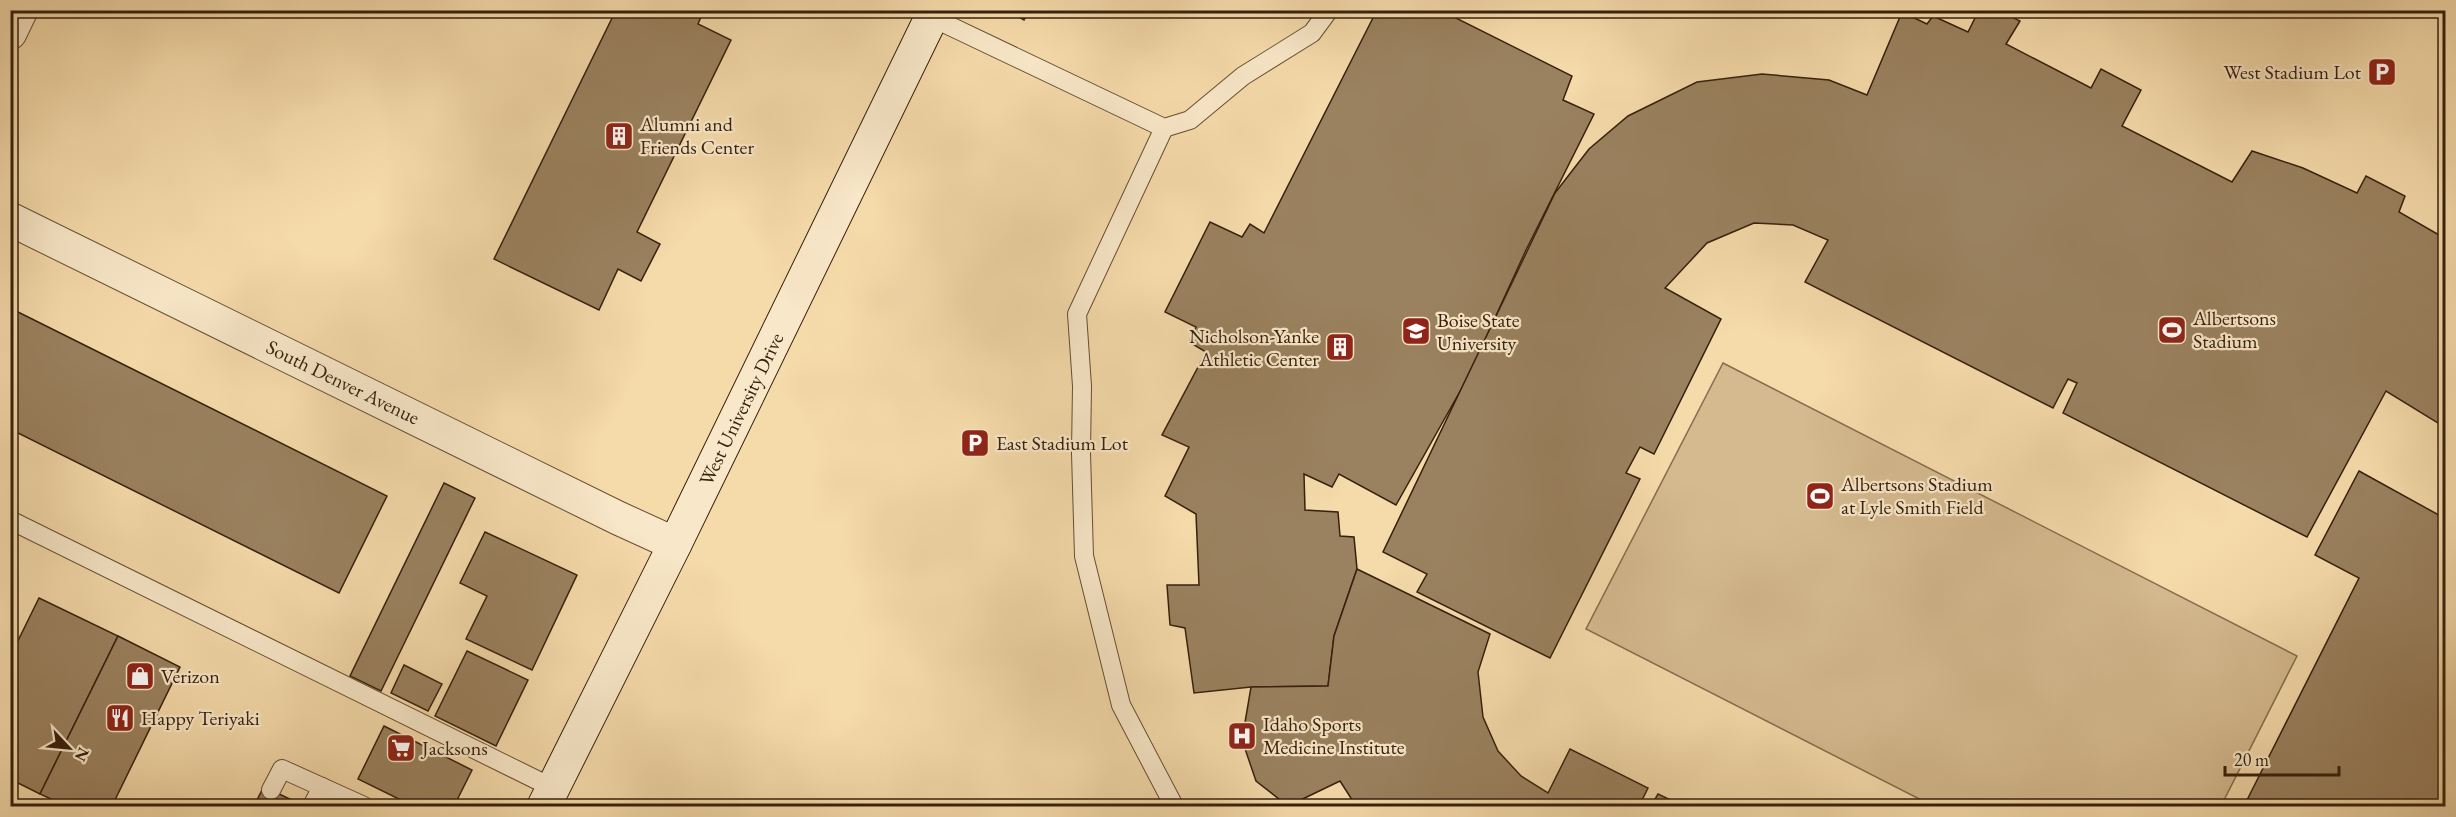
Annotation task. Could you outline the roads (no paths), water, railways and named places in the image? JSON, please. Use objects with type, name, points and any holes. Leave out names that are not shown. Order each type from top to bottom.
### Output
[{"type":"street","points":[[10,33],[21,10]]},
{"type":"street","name":"West University Drive","points":[[548,797],[675,544],[928,13]]},
{"type":"street","name":"South Denver Avenue","points":[[10,219],[675,544]]},
{"type":"lane","points":[[928,13],[1164,128],[1190,120],[1243,76],[1312,33],[1329,10]]},
{"type":"lane","points":[[1164,128],[1077,314],[1083,386],[1081,453],[1084,556],[1121,705],[1174,807]]},
{"type":"lane","points":[[10,520],[548,797]]},
{"type":"lane","points":[[272,790],[282,769],[364,806]]},
{"type":"lane","points":[[312,807],[322,787]]},
{"type":"place","name":"West Stadium Lot","points":[[2382,72]]},
{"type":"place","name":"Alumni and Friends Center","points":[[619,136]]},
{"type":"place","name":"Albertsons Stadium","points":[[2172,330]]},
{"type":"place","name":"Boise State University","points":[[1416,331]]},
{"type":"place","name":"Nicholson-Yanke Athletic Center","points":[[1340,347]]},
{"type":"place","name":"East Stadium Lot","points":[[975,443]]},
{"type":"place","name":"Albertsons Stadium at Lyle Smith Field","points":[[1820,496]]},
{"type":"place","name":"Verizon","points":[[140,676]]},
{"type":"place","name":"Happy Teriyaki","points":[[120,718]]},
{"type":"place","name":"Idaho Sports Medicine Institute","points":[[1242,736]]},
{"type":"place","name":"Jacksons","points":[[401,748]]}]
